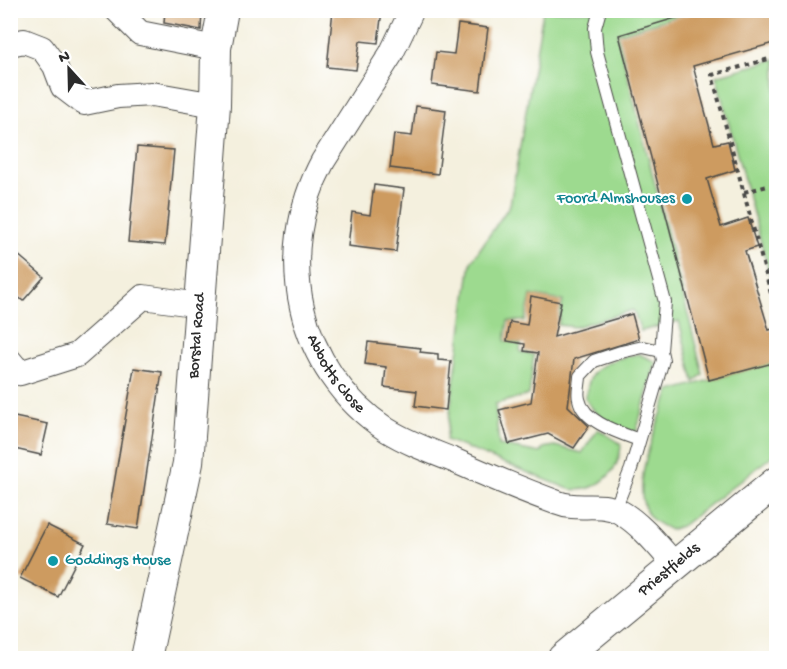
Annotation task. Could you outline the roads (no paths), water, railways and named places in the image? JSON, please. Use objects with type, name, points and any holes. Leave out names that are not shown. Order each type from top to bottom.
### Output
[{"type":"street","points":[[117,10],[140,33],[216,48]]},
{"type":"street","name":"Borstal Road","points":[[146,658],[188,463],[215,105],[216,48],[223,10]]},
{"type":"street","name":"Abbotts Close","points":[[412,10],[387,60],[328,153],[304,204],[298,230],[296,270],[300,301],[312,338],[324,363],[348,395],[373,420],[401,439],[566,506],[615,509]]},
{"type":"street","points":[[10,44],[24,41],[42,48],[55,66],[63,87],[84,103],[118,96],[152,94],[215,105]]},
{"type":"street","points":[[10,361],[20,373],[77,355],[143,297],[200,305]]},
{"type":"street","name":"Priestfields","points":[[563,658],[777,482]]},
{"type":"street","points":[[615,509],[635,524],[675,566]]},
{"type":"lane","points":[[600,10],[595,28],[597,52],[665,302],[661,351],[663,360],[631,470],[615,509]]},
{"type":"lane","points":[[639,440],[607,429],[585,412],[579,400],[580,376],[594,361],[621,352],[643,347],[661,351]]},
{"type":"place","name":"Foord Almshouses","points":[[687,199]]},
{"type":"place","name":"Goddings House","points":[[53,561]]}]
